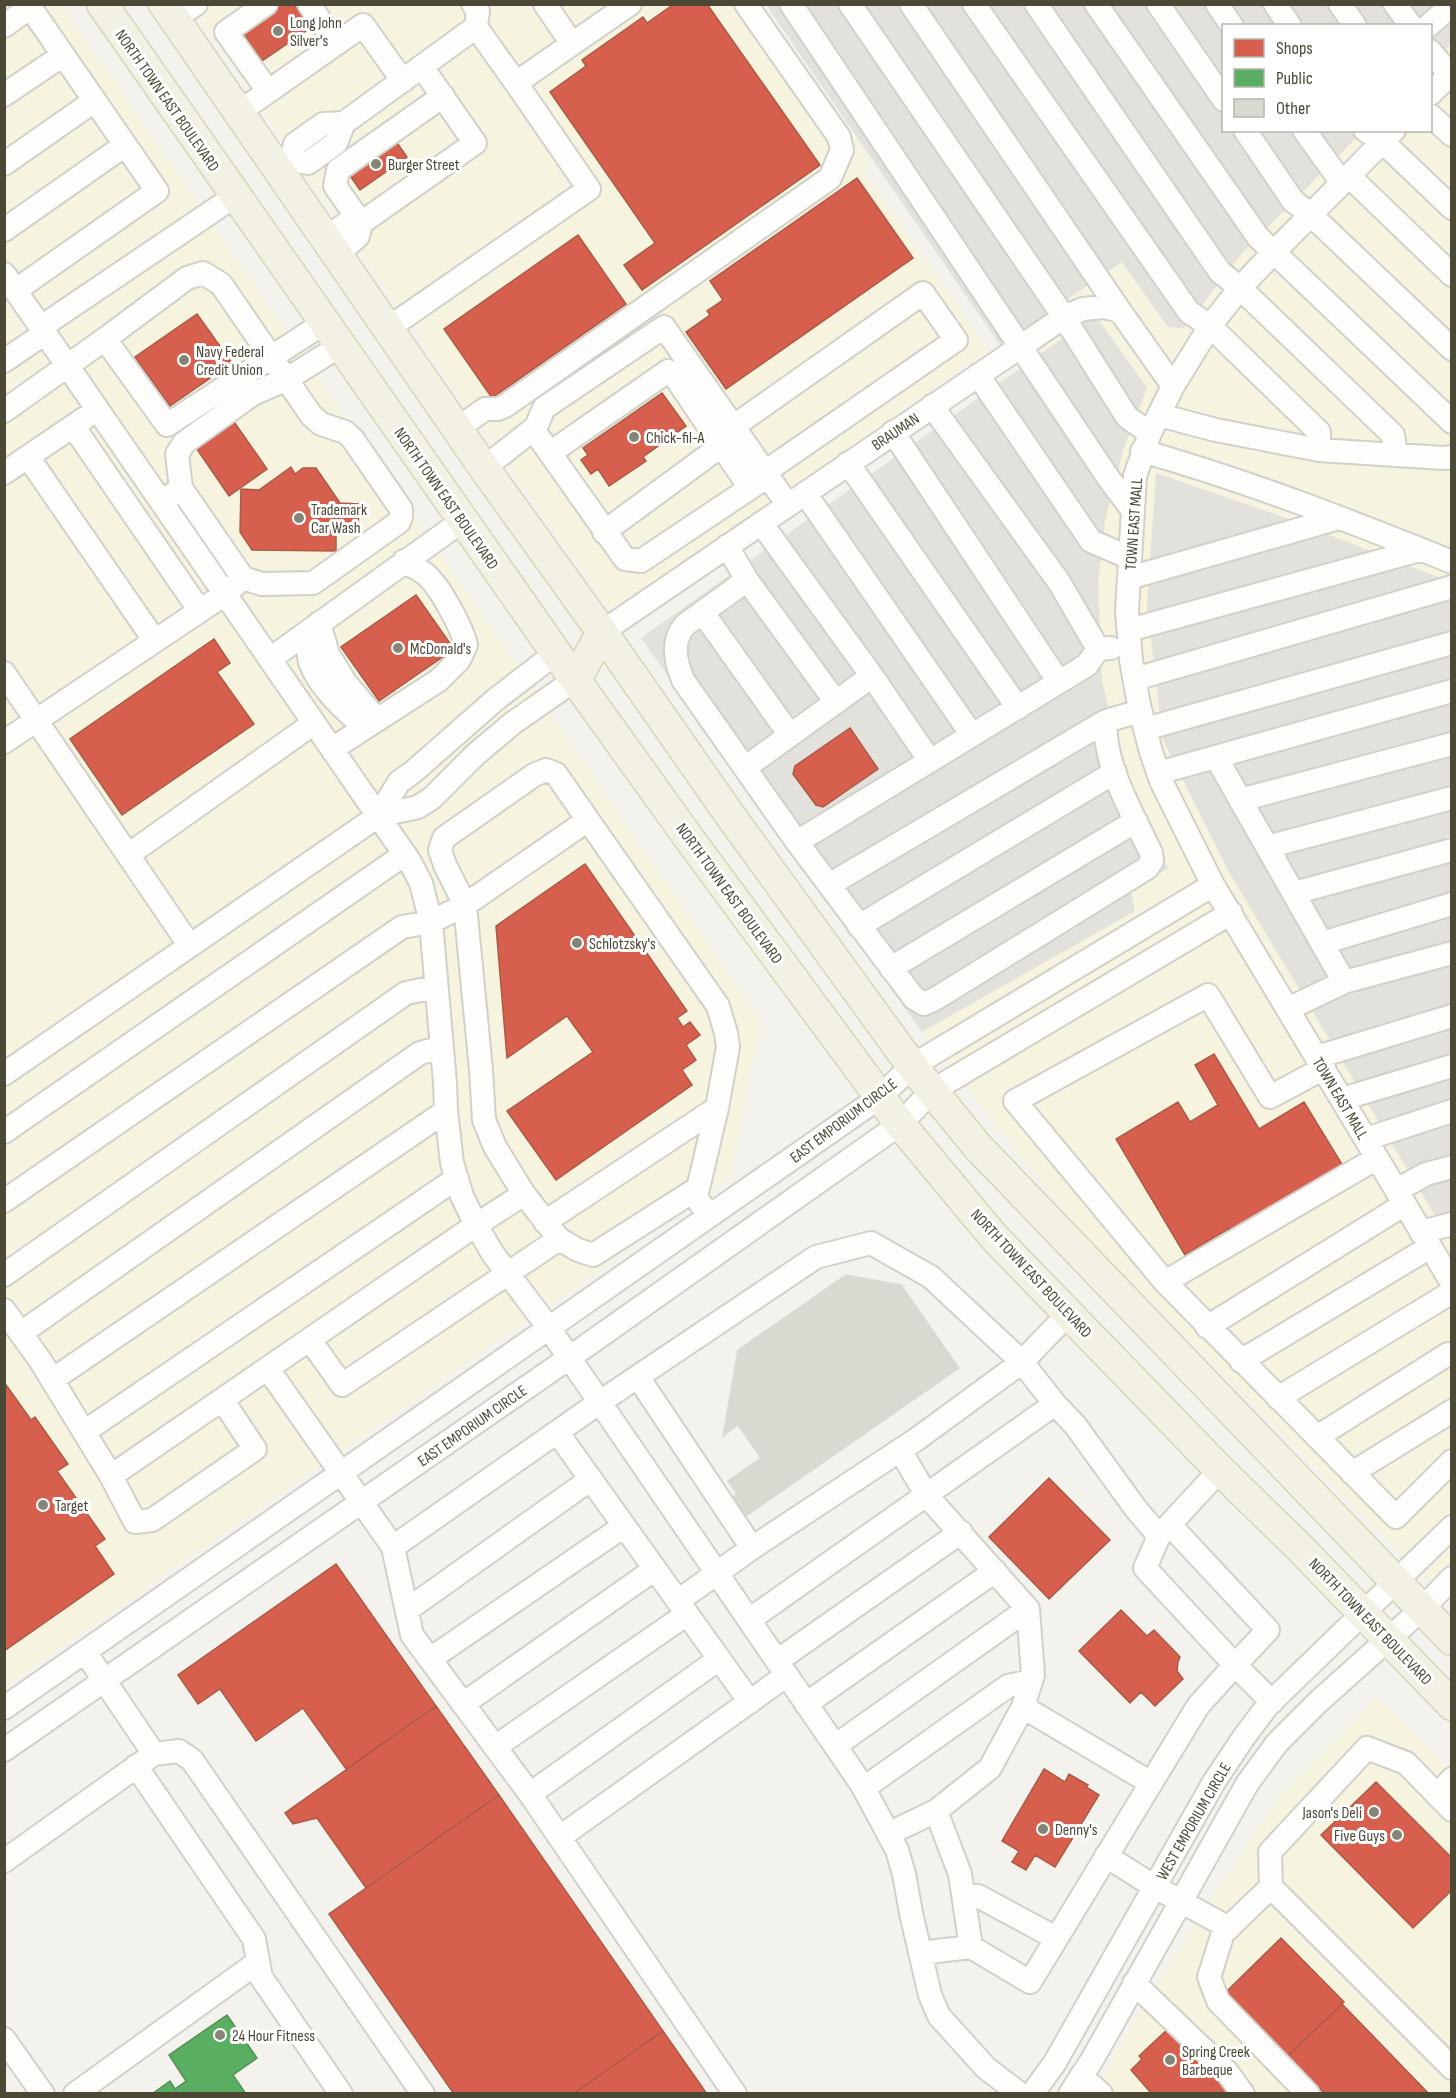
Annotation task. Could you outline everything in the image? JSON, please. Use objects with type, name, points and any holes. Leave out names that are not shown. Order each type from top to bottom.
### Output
[{"type":"main road","name":"NORTH TOWN EAST BOULEVARD","points":[[102,4],[462,521],[688,837],[900,1124],[994,1237],[1452,1705]]},
{"type":"main road","points":[[178,10],[203,60],[239,112],[284,164],[331,247],[387,329],[734,820],[912,1066],[977,1146],[1452,1640]]},
{"type":"main road","points":[[235,196],[284,164]]},
{"type":"main road","points":[[556,652],[602,632]]},
{"type":"main road","points":[[576,680],[602,632]]},
{"type":"street","points":[[266,4],[226,32],[268,92]]},
{"type":"street","points":[[309,4],[336,44]]},
{"type":"street","points":[[387,329],[589,189],[476,27],[478,11],[473,4]]},
{"type":"street","points":[[545,4],[572,44]]},
{"type":"street","points":[[457,429],[485,409],[498,409],[505,406],[830,178],[842,150],[839,137],[746,4]]},
{"type":"street","points":[[791,4],[1107,476],[1133,510]]},
{"type":"street","points":[[850,4],[1064,317],[1127,417],[1210,470],[1452,562]]},
{"type":"street","points":[[911,4],[1173,387]]},
{"type":"street","points":[[974,4],[1189,312],[1210,326],[1319,432],[1318,450]]},
{"type":"street","points":[[1036,4],[1220,272],[1240,288],[1393,435],[1396,454]]},
{"type":"street","points":[[1096,4],[1258,237],[1452,422]]},
{"type":"street","points":[[1158,4],[1222,97]]},
{"type":"street","points":[[1217,4],[1231,24]]},
{"type":"street","points":[[1275,4],[1289,24]]},
{"type":"street","points":[[1340,4],[1354,24]]},
{"type":"street","points":[[1395,4],[1410,24]]},
{"type":"street","points":[[1430,24],[1452,5]]},
{"type":"street","points":[[4,26],[29,6],[157,191],[10,282],[405,854],[421,884],[431,922],[452,1163],[462,1196],[476,1225],[493,1254],[549,1328],[864,1788],[897,1850],[930,1995],[939,2016],[986,2068],[1020,2094]]},
{"type":"street","points":[[516,83],[620,7]]},
{"type":"street","points":[[239,112],[363,25],[403,81]]},
{"type":"street","points":[[284,164],[295,144],[323,124],[344,123],[476,27]]},
{"type":"street","points":[[203,60],[231,40]]},
{"type":"street","points":[[1432,52],[1451,75],[1432,93]]},
{"type":"street","points":[[4,95],[63,55]]},
{"type":"street","points":[[331,247],[358,236],[361,223],[475,142],[422,67]]},
{"type":"street","points":[[361,223],[335,186],[338,170],[443,96]]},
{"type":"street","points":[[4,164],[94,101]]},
{"type":"street","points":[[1432,116],[1452,135]]},
{"type":"street","points":[[1246,132],[1293,201],[1310,214],[1452,349]]},
{"type":"street","points":[[1306,132],[1345,179],[1452,275]]},
{"type":"street","points":[[1381,134],[1452,208]]},
{"type":"street","name":"TOWN EAST MALL","points":[[1381,134],[1345,179],[1240,288],[1210,326],[1173,387],[1151,433],[1135,476],[1127,610],[1129,638],[1142,720],[1158,773],[1179,821],[1213,885],[1451,1281]]},
{"type":"street","points":[[4,230],[125,145]]},
{"type":"street","points":[[4,361],[43,330],[235,196]]},
{"type":"street","points":[[4,411],[187,278],[203,273],[221,284],[272,357],[287,380],[311,415],[321,424],[345,432],[352,438],[401,509],[399,522],[312,584],[262,584],[243,578],[181,488],[177,454],[184,443],[253,394],[287,380],[332,335]]},
{"type":"street","points":[[533,429],[625,559],[641,561],[956,340],[923,293],[734,426]]},
{"type":"street","name":"BRAUMAN","points":[[602,632],[1064,317],[1083,309],[1104,306],[1120,311]]},
{"type":"street","points":[[484,468],[536,427],[544,408],[664,327],[734,426],[761,478]]},
{"type":"street","points":[[105,339],[167,425],[272,357],[332,335]]},
{"type":"street","points":[[550,453],[668,371],[674,375],[721,446],[761,478],[796,499],[972,735]]},
{"type":"street","points":[[978,375],[1091,540],[1130,568],[1340,518]]},
{"type":"street","points":[[932,406],[1059,582],[1098,649]]},
{"type":"street","points":[[4,473],[98,409]]},
{"type":"street","points":[[73,426],[200,611]]},
{"type":"street","points":[[1151,433],[1216,430],[1318,450],[1452,457]]},
{"type":"street","points":[[893,432],[1059,682]]},
{"type":"street","points":[[604,532],[721,446]]},
{"type":"street","points":[[28,457],[154,641]]},
{"type":"street","points":[[848,463],[1018,708]]},
{"type":"street","points":[[162,502],[181,488]]},
{"type":"street","points":[[270,659],[462,521]]},
{"type":"street","points":[[761,523],[872,676],[930,761]]},
{"type":"street","points":[[727,546],[747,580],[836,702]]},
{"type":"street","points":[[797,842],[1087,665],[1098,649],[1420,550]]},
{"type":"street","points":[[332,749],[439,680],[459,660],[466,645],[464,634],[434,583],[424,573],[404,561]]},
{"type":"street","points":[[4,742],[225,594],[243,578]]},
{"type":"street","points":[[747,580],[685,625],[677,634],[677,667],[683,680],[797,842],[914,998],[924,1004],[1147,868],[1152,861],[1151,853],[1110,760],[1106,721]]},
{"type":"street","points":[[1135,679],[1452,587]]},
{"type":"street","points":[[703,613],[790,735]]},
{"type":"street","points":[[312,628],[371,723]]},
{"type":"street","points":[[829,885],[1106,721],[1142,720],[1452,643]]},
{"type":"street","points":[[378,816],[399,782],[459,734],[495,700],[556,652]]},
{"type":"street","points":[[4,672],[190,946]]},
{"type":"street","points":[[746,767],[872,676]]},
{"type":"street","points":[[4,1074],[378,816],[418,807],[432,798],[476,754],[513,723],[576,680]]},
{"type":"street","points":[[1158,773],[1452,692]]},
{"type":"street","points":[[129,855],[314,723]]},
{"type":"street","points":[[1240,800],[1452,744]]},
{"type":"street","points":[[1216,757],[1344,982]]},
{"type":"street","points":[[698,1188],[593,1255],[578,1250],[552,1231],[524,1194],[495,1147],[484,1120],[465,905],[445,866],[440,850],[444,838],[534,775],[546,770],[556,774],[718,1006],[728,1047],[717,1108],[696,1197],[710,1216]]},
{"type":"street","points":[[859,926],[1115,772]]},
{"type":"street","points":[[1267,847],[1452,798]]},
{"type":"street","points":[[4,1201],[402,927],[431,922],[465,905],[588,820]]},
{"type":"street","points":[[891,968],[1136,821]]},
{"type":"street","points":[[1294,893],[1452,850]]},
{"type":"street","points":[[4,1132],[405,854]]},
{"type":"street","points":[[912,1066],[1213,885]]},
{"type":"street","points":[[1322,944],[1452,904]]},
{"type":"street","points":[[932,1091],[1231,913]]},
{"type":"street","points":[[1288,1009],[1344,982],[1452,953]]},
{"type":"street","points":[[4,1275],[406,993],[436,987]]},
{"type":"street","points":[[1452,1016],[1320,1063],[1270,1096],[1208,995],[1015,1101],[1165,1282],[1396,1517],[1452,1461]]},
{"type":"street","points":[[21,1333],[420,1053],[442,1047]]},
{"type":"street","name":"EAST EMPORIUM CIRCLE","points":[[4,1708],[880,1097],[912,1066]]},
{"type":"street","points":[[1342,1099],[1452,1066]]},
{"type":"street","name":"EAST EMPORIUM CIRCLE","points":[[4,1750],[569,1358],[900,1124],[932,1091]]},
{"type":"street","points":[[310,1340],[342,1385],[508,1274],[552,1231],[717,1108]]},
{"type":"street","points":[[52,1380],[446,1111]]},
{"type":"street","points":[[1165,1282],[1372,1148],[1452,1111]]},
{"type":"street","points":[[1207,1327],[1401,1197],[1426,1174],[1452,1167]]},
{"type":"street","points":[[84,1432],[457,1178]]},
{"type":"street","points":[[111,1476],[524,1194]]},
{"type":"street","points":[[1241,1361],[1452,1224]]},
{"type":"street","points":[[393,1547],[600,1402],[816,1257],[870,1243],[931,1277],[1022,1362],[1075,1425],[1136,1509],[1164,1531],[1268,1630],[1198,1706],[1030,1982],[971,1947],[920,1953]]},
{"type":"street","points":[[1278,1398],[1451,1281]]},
{"type":"street","points":[[4,1310],[52,1380],[111,1476],[135,1522],[152,1520],[255,1449],[223,1401]]},
{"type":"street","points":[[495,1747],[683,1608],[717,1574],[752,1548],[900,1450],[1022,1362],[1068,1314]]},
{"type":"street","points":[[1317,1437],[1450,1355]]},
{"type":"street","points":[[268,1369],[393,1547],[412,1635],[530,1794],[735,2094]]},
{"type":"street","points":[[638,1377],[752,1548]]},
{"type":"street","points":[[749,1620],[1056,1404]]},
{"type":"street","points":[[1352,1473],[1452,1411]]},
{"type":"street","points":[[557,1432],[750,1702]]},
{"type":"street","points":[[888,1834],[936,1811],[990,1768],[1023,1707],[1033,1675],[1028,1609],[927,1496],[900,1450]]},
{"type":"street","points":[[1220,1470],[1164,1531],[1145,1568],[1272,1702]]},
{"type":"street","points":[[407,1610],[591,1479]]},
{"type":"street","points":[[430,1659],[624,1526]]},
{"type":"street","name":"WEST EMPORIUM CIRCLE","points":[[1032,2094],[1054,2064],[1214,1782],[1244,1737],[1272,1702],[1452,1527]]},
{"type":"street","points":[[560,1837],[750,1702],[782,1668],[961,1532]]},
{"type":"street","points":[[463,1704],[655,1569]]},
{"type":"street","points":[[806,1704],[995,1571]]},
{"type":"street","points":[[1422,1609],[1452,1578]]},
{"type":"street","points":[[835,1746],[1028,1609]]},
{"type":"street","name":"WEST EMPORIUM CIRCLE","points":[[1076,2085],[1247,1784],[1276,1743],[1318,1702],[1422,1609]]},
{"type":"street","points":[[85,1652],[104,1681],[145,1760],[254,1939],[261,1977],[340,2094]]},
{"type":"street","points":[[530,1794],[719,1659]]},
{"type":"street","points":[[864,1788],[1008,1686],[1031,1681]]},
{"type":"street","points":[[1023,1707],[1151,1783]]},
{"type":"street","points":[[1447,1795],[1406,1763],[1367,1748],[1270,1852],[1271,1887],[1452,2068]]},
{"type":"street","points":[[4,1861],[145,1760],[179,1751],[192,1760],[423,2094]]},
{"type":"street","points":[[936,1811],[960,1874],[971,1947]]},
{"type":"street","points":[[1107,1856],[1155,1887],[1229,1928]]},
{"type":"street","points":[[1271,1887],[1223,1933],[1209,1977],[1218,2001],[1308,2094]]},
{"type":"street","points":[[963,1895],[978,1896],[1056,1938]]},
{"type":"street","points":[[75,2094],[258,1962]]},
{"type":"street","points":[[1134,1983],[1227,2072],[1242,2092]]},
{"type":"street","points":[[4,2039],[43,2094]]},
{"type":"street","points":[[1076,2085],[1101,2094]]},
{"type":"shaded area","points":[[61,4],[761,1020],[731,1177],[5,1687],[4,5]]},
{"type":"shaded area","points":[[191,5],[762,5],[872,163],[863,170],[989,350],[612,613]]},
{"type":"shaded area","points":[[766,5],[1451,5],[1451,1602],[1077,1226],[922,1032],[641,638],[1017,370]]},
{"type":"shaded area","points":[[766,5],[1451,5],[1451,44],[1432,63],[1432,24],[1222,24],[1222,132],[1362,132],[1243,252],[1184,328],[1168,327],[1122,262],[1000,345]]},
{"type":"shaded area","points":[[1095,315],[1147,388],[1123,451],[1105,521],[1098,583],[1102,680],[1123,770],[1168,868],[1131,892],[1135,911],[922,1032],[641,638]]},
{"type":"shaded area","points":[[1156,473],[1280,516],[1451,582],[1452,834],[1446,837],[1452,855],[1451,1242],[1229,872],[1163,740],[1147,607]]},
{"type":"shaded area","points":[[1377,1697],[1451,1772],[1451,2093],[1093,2094],[1156,1986],[1276,1800]]},
{"type":"building: Shops","points":[[282,4],[294,4],[310,28],[262,61],[242,32]]},
{"type":"building: Shops","points":[[674,4],[707,4],[820,165],[642,290],[624,265],[655,243],[550,92],[586,66],[582,60],[643,17],[647,23]]},
{"type":"building: Shops","name":"Burger Street","points":[[393,137],[407,157],[360,190],[346,170]]},
{"type":"building: Shops","points":[[857,178],[913,258],[726,389],[686,332],[710,315],[707,311],[723,300],[710,281]]},
{"type":"building: Shops","points":[[578,235],[626,304],[492,398],[444,329]]},
{"type":"building: Shops","name":"Navy Federal Credit Union","points":[[197,314],[232,363],[170,406],[135,357]]},
{"type":"building: Shops","name":"Chick-fil-A","points":[[662,393],[686,426],[643,457],[646,461],[609,486],[598,469],[591,474],[581,460],[588,455],[583,448]]},
{"type":"building: Shops","points":[[230,416],[267,469],[229,496],[192,442]]},
{"type":"building: Shops","name":"Trademark Car Wash","points":[[291,467],[295,474],[303,468],[316,468],[340,503],[359,504],[358,534],[336,534],[336,551],[252,550],[240,532],[241,489],[259,490]]},
{"type":"building: Shops","name":"McDonald's","points":[[416,595],[454,649],[379,701],[341,647]]},
{"type":"building: Shops","points":[[214,639],[230,663],[217,672],[254,724],[122,815],[70,739]]},
{"type":"building: Shops","points":[[850,728],[878,769],[823,807],[816,805],[793,774],[795,766]]},
{"type":"building: Shops","points":[[585,864],[687,1011],[677,1018],[683,1027],[690,1022],[700,1035],[686,1045],[696,1060],[682,1070],[692,1085],[556,1180],[507,1111],[593,1052],[567,1016],[507,1058],[496,926]]},
{"type":"building: Shops","points":[[1214,1054],[1259,1129],[1304,1102],[1343,1166],[1233,1232],[1230,1228],[1185,1255],[1116,1139],[1178,1102],[1190,1122],[1218,1105],[1195,1065]]},
{"type":"building: Shops","name":"Target","points":[[4,1382],[31,1420],[35,1417],[68,1464],[57,1471],[105,1539],[95,1546],[114,1574],[4,1651]]},
{"type":"building: Shops","points":[[1049,1478],[1110,1540],[1049,1599],[989,1537]]},
{"type":"building: Shops","points":[[336,1564],[436,1706],[346,1769],[303,1708],[256,1741],[220,1689],[198,1704],[178,1675]]},
{"type":"building: Shops","points":[[1121,1610],[1147,1636],[1154,1630],[1180,1657],[1177,1671],[1183,1679],[1155,1706],[1141,1692],[1130,1703],[1079,1651]]},
{"type":"building: Shops","points":[[436,1706],[499,1795],[366,1888],[317,1818],[293,1824],[285,1813]]},
{"type":"building: Shops","name":"Denny's","points":[[1044,1769],[1065,1782],[1069,1774],[1088,1785],[1086,1787],[1099,1795],[1055,1867],[1035,1855],[1026,1870],[1012,1862],[1019,1851],[1002,1841]]},
{"type":"building: Shops","points":[[1376,1782],[1452,1858],[1452,1890],[1413,1928],[1321,1835]]},
{"type":"building: Shops","points":[[499,1795],[663,2031],[573,2094],[454,2094],[329,1914]]},
{"type":"building: Shops","points":[[1281,1938],[1344,2002],[1288,2056],[1226,1992]]},
{"type":"building: Shops","points":[[1342,2004],[1429,2094],[1325,2094],[1288,2056]]},
{"type":"building: Shops","name":"Spring Creek Barbeque","points":[[1170,2027],[1204,2066],[1209,2061],[1236,2094],[1152,2094],[1131,2070],[1142,2059],[1139,2056]]},
{"type":"building: Shops","points":[[663,2031],[707,2094],[573,2094]]},
{"type":"building: Public","name":"24 Hour Fitness","points":[[227,2015],[257,2058],[233,2075],[246,2094],[152,2094],[170,2081],[175,2089],[186,2081],[169,2055]]},
{"type":"building: Other","points":[[846,1275],[901,1285],[959,1368],[746,1516],[733,1497],[737,1494],[728,1481],[761,1458],[738,1425],[723,1436],[738,1350]]},
{"type":"place","name":"Long John Silver's","points":[[278,31]]},
{"type":"place","name":"Burger Street","points":[[376,164]]},
{"type":"place","name":"Navy Federal Credit Union","points":[[184,360]]},
{"type":"place","name":"Chick-fil-A","points":[[634,437]]},
{"type":"place","name":"Trademark Car Wash","points":[[299,518]]},
{"type":"place","name":"McDonald's","points":[[398,648]]},
{"type":"place","name":"Schlotzsky's","points":[[577,943]]},
{"type":"place","name":"Target","points":[[43,1505]]},
{"type":"place","name":"Jason's Deli","points":[[1374,1812]]},
{"type":"place","name":"Denny's","points":[[1043,1829]]},
{"type":"place","name":"Five Guys","points":[[1397,1835]]},
{"type":"place","name":"24 Hour Fitness","points":[[220,2035]]},
{"type":"place","name":"Spring Creek Barbeque","points":[[1170,2060]]}]
